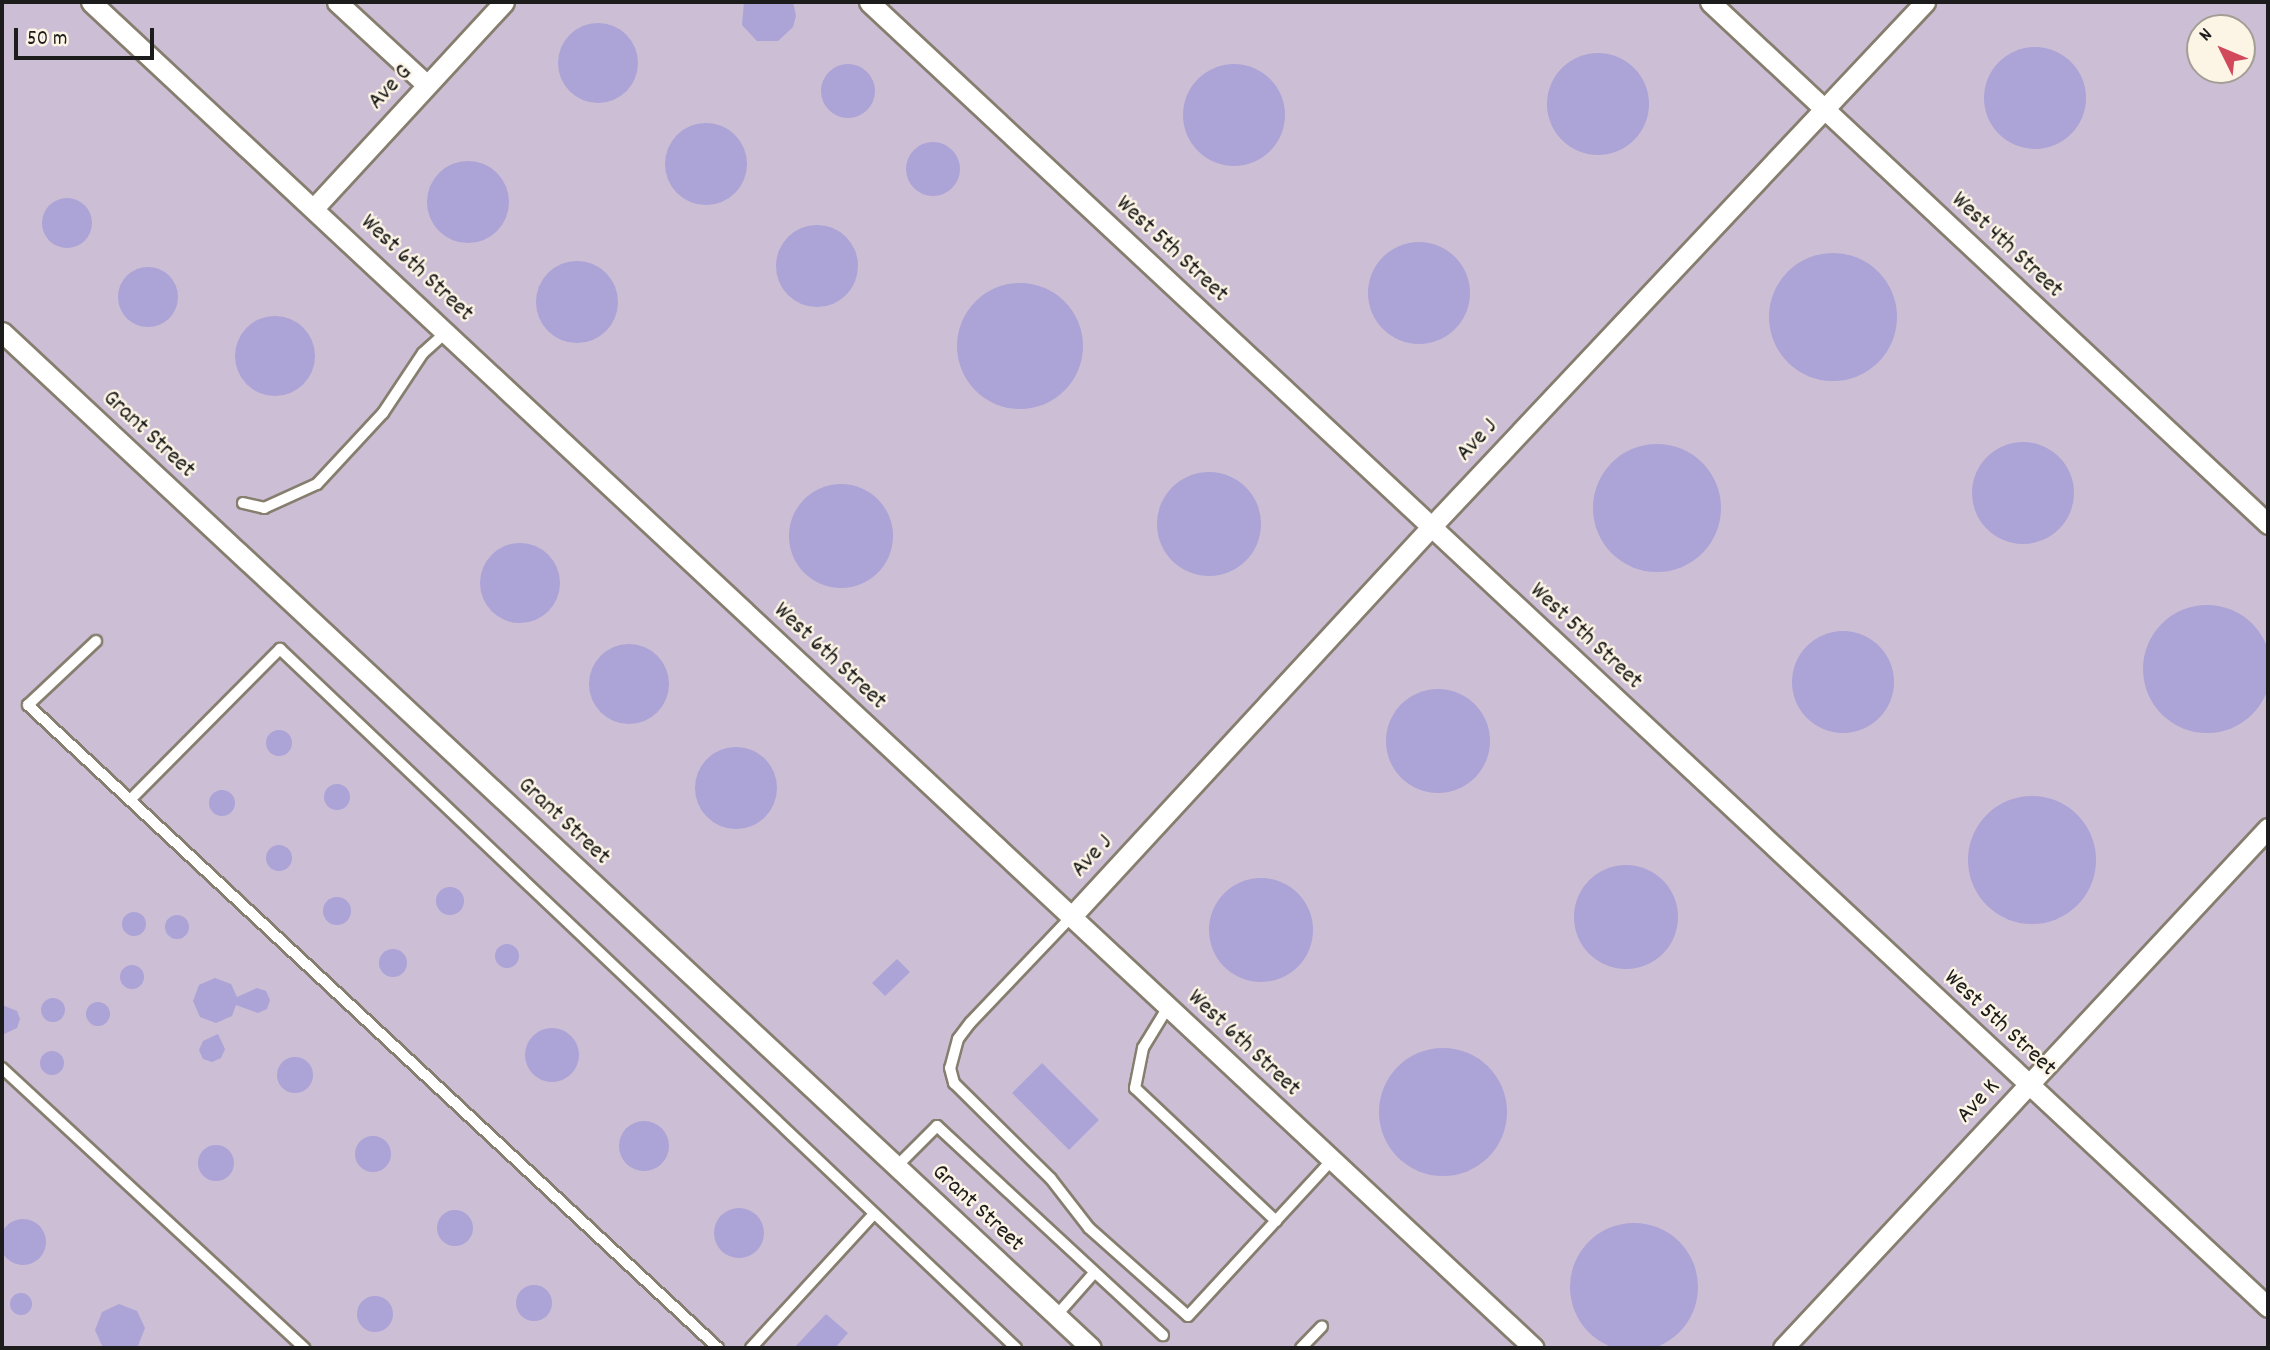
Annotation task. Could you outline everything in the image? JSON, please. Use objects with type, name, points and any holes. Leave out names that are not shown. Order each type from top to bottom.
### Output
[{"type":"street","name":"West 6th Street","points":[[91,2],[1534,1348]]},
{"type":"street","points":[[337,2],[427,85]]},
{"type":"street","name":"Ave G","points":[[314,208],[504,2]]},
{"type":"street","name":"West 5th Street","points":[[869,2],[2268,1307]]},
{"type":"street","name":"West 4th Street","points":[[1710,2],[2268,524]]},
{"type":"street","name":"Ave J","points":[[1071,917],[1432,527],[1925,2]]},
{"type":"street","name":"Grant Street","points":[[2,332],[1091,1348]]},
{"type":"street","name":"Ave K","points":[[1783,1348],[2268,828]]},
{"type":"lane","points":[[243,503],[264,508],[317,484],[383,414],[423,353],[446,332]]},
{"type":"lane","points":[[96,641],[28,705],[718,1348]]},
{"type":"lane","points":[[130,800],[280,649],[1016,1348]]},
{"type":"lane","points":[[1071,917],[958,1039],[950,1068],[954,1083],[1051,1179],[1089,1228],[1188,1316],[1332,1160]]},
{"type":"lane","points":[[1168,1007],[1143,1048],[1135,1088],[1276,1221]]},
{"type":"lane","points":[[2,1068],[304,1348]]},
{"type":"lane","points":[[896,1167],[936,1126],[1163,1335]]},
{"type":"lane","points":[[751,1348],[873,1215]]},
{"type":"lane","points":[[1056,1316],[1094,1273]]},
{"type":"lane","points":[[1301,1348],[1322,1326]]},
{"type":"shaded area","points":[[2,2],[2268,2],[2268,1348],[2,1348]]},
{"type":"building","points":[[744,2],[793,2],[796,16],[793,27],[778,41],[757,41],[742,25]]},
{"type":"building","points":[[590,23],[606,23],[627,34],[638,55],[638,71],[627,92],[606,103],[590,103],[576,97],[564,85],[558,71],[558,55],[564,41],[576,29]]},
{"type":"building","points":[[2035,47],[2055,51],[2071,62],[2082,78],[2086,98],[2082,118],[2071,134],[2055,145],[2035,149],[2015,145],[1999,134],[1988,118],[1984,98],[1988,78],[1999,62],[2015,51]]},
{"type":"building","points":[[1598,53],[1618,57],[1634,68],[1645,84],[1649,104],[1645,124],[1634,140],[1618,151],[1598,155],[1578,151],[1562,140],[1551,124],[1547,104],[1551,84],[1562,68],[1578,57]]},
{"type":"building","points":[[848,64],[867,72],[875,91],[867,110],[848,118],[829,110],[821,91],[829,72]]},
{"type":"building","points":[[1234,64],[1254,68],[1270,79],[1281,95],[1285,115],[1281,135],[1270,151],[1254,162],[1234,166],[1214,162],[1198,151],[1187,135],[1183,115],[1187,95],[1198,79],[1214,68]]},
{"type":"building","points":[[706,123],[722,127],[735,135],[743,148],[747,164],[743,180],[735,193],[722,201],[706,205],[690,201],[677,193],[669,180],[665,164],[669,148],[677,135],[690,127]]},
{"type":"building","points":[[933,142],[952,150],[960,169],[952,188],[933,196],[914,188],[906,169],[914,150]]},
{"type":"building","points":[[468,161],[484,165],[497,173],[505,186],[509,202],[505,218],[497,231],[484,239],[468,243],[452,239],[439,231],[431,218],[427,202],[431,186],[439,173],[452,165]]},
{"type":"building","points":[[67,198],[85,205],[92,223],[85,241],[67,248],[49,241],[42,223],[49,205]]},
{"type":"building","points":[[817,225],[833,229],[846,237],[854,250],[858,266],[854,282],[846,295],[833,303],[817,307],[801,303],[788,295],[780,282],[776,266],[780,250],[788,237],[801,229]]},
{"type":"building","points":[[1419,242],[1439,246],[1455,257],[1466,273],[1470,293],[1466,313],[1455,329],[1439,340],[1419,344],[1399,340],[1383,329],[1372,313],[1368,293],[1372,273],[1383,257],[1399,246]]},
{"type":"building","points":[[1833,253],[1857,258],[1878,272],[1892,293],[1897,317],[1892,341],[1878,362],[1857,376],[1833,381],[1809,376],[1788,362],[1774,341],[1769,317],[1774,293],[1788,272],[1809,258]]},
{"type":"building","points":[[577,261],[593,265],[606,273],[614,286],[618,302],[614,318],[606,331],[593,339],[577,343],[561,339],[548,331],[540,318],[536,302],[540,286],[548,273],[561,265]]},
{"type":"building","points":[[148,267],[165,272],[173,280],[178,297],[173,314],[165,322],[148,327],[131,322],[123,314],[118,297],[123,280],[131,272]]},
{"type":"building","points":[[1020,283],[1044,288],[1065,301],[1078,322],[1083,346],[1078,370],[1065,391],[1044,404],[1020,409],[996,404],[975,391],[962,370],[957,346],[962,322],[975,301],[996,288]]},
{"type":"building","points":[[267,316],[283,316],[304,327],[315,348],[315,364],[304,385],[283,396],[267,396],[253,390],[241,378],[235,364],[235,348],[241,334],[253,322]]},
{"type":"building","points":[[2023,442],[2043,446],[2059,457],[2070,473],[2074,493],[2070,513],[2059,529],[2043,540],[2023,544],[2003,540],[1987,529],[1976,513],[1972,493],[1976,473],[1987,457],[2003,446]]},
{"type":"building","points":[[1657,444],[1681,449],[1702,463],[1716,484],[1721,508],[1716,532],[1702,553],[1681,567],[1657,572],[1633,567],[1612,553],[1598,532],[1593,508],[1598,484],[1612,463],[1633,449]]},
{"type":"building","points":[[1209,472],[1229,476],[1246,487],[1257,504],[1261,524],[1257,544],[1246,561],[1229,572],[1209,576],[1189,572],[1172,561],[1161,544],[1157,524],[1161,504],[1172,487],[1189,476]]},
{"type":"building","points":[[841,484],[861,488],[878,499],[889,516],[893,536],[889,556],[878,573],[861,584],[841,588],[821,584],[804,573],[793,556],[789,536],[793,516],[804,499],[821,488]]},
{"type":"building","points":[[512,543],[528,543],[549,554],[560,575],[560,591],[549,612],[528,623],[512,623],[498,617],[486,605],[480,591],[480,575],[486,561],[498,549]]},
{"type":"building","points":[[2207,605],[2231,610],[2252,624],[2266,645],[2271,669],[2266,693],[2252,714],[2231,728],[2207,733],[2183,728],[2162,714],[2148,693],[2143,669],[2148,645],[2162,624],[2183,610]]},
{"type":"building","points":[[1843,631],[1863,635],[1879,646],[1890,662],[1894,682],[1890,702],[1879,718],[1863,729],[1843,733],[1823,729],[1807,718],[1796,702],[1792,682],[1796,662],[1807,646],[1823,635]]},
{"type":"building","points":[[621,644],[637,644],[658,655],[669,676],[669,692],[658,713],[637,724],[621,724],[607,718],[595,706],[589,692],[589,676],[595,662],[607,650]]},
{"type":"building","points":[[1438,689],[1458,693],[1475,704],[1486,721],[1490,741],[1486,761],[1475,778],[1458,789],[1438,793],[1418,789],[1401,778],[1390,761],[1386,741],[1390,721],[1401,704],[1418,693]]},
{"type":"building","points":[[279,730],[288,734],[292,743],[288,752],[279,756],[270,752],[266,743],[270,734]]},
{"type":"building","points":[[736,747],[752,751],[765,759],[773,772],[777,788],[773,804],[765,817],[752,825],[736,829],[720,825],[707,817],[699,804],[695,788],[699,772],[707,759],[720,751]]},
{"type":"building","points":[[337,784],[346,788],[350,797],[346,806],[337,810],[328,806],[324,797],[328,788]]},
{"type":"building","points":[[222,790],[231,794],[235,803],[231,812],[222,816],[213,812],[209,803],[213,794]]},
{"type":"building","points":[[2032,796],[2056,801],[2077,815],[2091,836],[2096,860],[2091,884],[2077,905],[2056,919],[2032,924],[2008,919],[1987,905],[1973,884],[1968,860],[1973,836],[1987,815],[2008,801]]},
{"type":"building","points":[[279,845],[288,849],[292,858],[288,867],[279,871],[270,867],[266,858],[270,849]]},
{"type":"building","points":[[1626,865],[1646,869],[1663,880],[1674,897],[1678,917],[1674,937],[1663,954],[1646,965],[1626,969],[1606,965],[1589,954],[1578,937],[1574,917],[1578,897],[1589,880],[1606,869]]},
{"type":"building","points":[[1261,878],[1281,882],[1298,893],[1309,910],[1313,930],[1309,950],[1298,967],[1281,978],[1261,982],[1241,978],[1224,967],[1213,950],[1209,930],[1213,910],[1224,893],[1241,882]]},
{"type":"building","points":[[450,887],[460,891],[464,901],[460,911],[450,915],[440,911],[436,901],[440,891]]},
{"type":"building","points":[[337,897],[347,901],[351,911],[347,921],[337,925],[327,921],[323,911],[327,901]]},
{"type":"building","points":[[134,912],[145,919],[146,924],[139,935],[134,936],[123,929],[122,924],[129,913]]},
{"type":"building","points":[[177,915],[188,922],[189,927],[182,938],[177,939],[166,932],[165,927],[172,916]]},
{"type":"building","points":[[507,944],[518,951],[519,956],[512,967],[507,968],[496,961],[495,956],[502,945]]},
{"type":"building","points":[[393,949],[403,953],[407,963],[403,973],[393,977],[383,973],[379,963],[383,953]]},
{"type":"building","points":[[897,959],[910,972],[885,996],[872,983]]},
{"type":"building","points":[[132,965],[143,972],[144,977],[137,988],[132,989],[121,982],[120,977],[127,966]]},
{"type":"building","points":[[215,978],[231,984],[237,997],[257,988],[266,991],[270,1000],[267,1009],[258,1013],[236,1005],[232,1016],[216,1023],[200,1017],[193,1001],[199,985]]},
{"type":"building","points":[[53,998],[64,1005],[65,1010],[58,1021],[53,1022],[42,1015],[41,1010],[48,999]]},
{"type":"building","points":[[98,1002],[109,1009],[110,1014],[103,1025],[98,1026],[87,1019],[86,1014],[93,1003]]},
{"type":"building","points":[[2,1005],[17,1011],[20,1019],[17,1028],[2,1035]]},
{"type":"building","points":[[552,1028],[571,1036],[579,1055],[571,1074],[552,1082],[533,1074],[525,1055],[533,1036]]},
{"type":"building","points":[[218,1034],[225,1049],[221,1058],[212,1062],[203,1059],[199,1050],[203,1041]]},
{"type":"building","points":[[1443,1048],[1467,1053],[1488,1067],[1502,1088],[1507,1112],[1502,1136],[1488,1157],[1467,1171],[1443,1176],[1419,1171],[1398,1157],[1384,1136],[1379,1112],[1384,1088],[1398,1067],[1419,1053]]},
{"type":"building","points":[[52,1051],[63,1058],[64,1063],[57,1074],[52,1075],[41,1068],[40,1063],[47,1052]]},
{"type":"building","points":[[295,1057],[308,1062],[313,1075],[308,1088],[295,1093],[282,1088],[277,1075],[282,1062]]},
{"type":"building","points":[[1042,1063],[1099,1120],[1069,1150],[1012,1093]]},
{"type":"building","points":[[644,1121],[662,1128],[669,1146],[662,1164],[644,1171],[626,1164],[619,1146],[626,1128]]},
{"type":"building","points":[[373,1136],[386,1141],[391,1154],[386,1167],[373,1172],[360,1167],[355,1154],[360,1141]]},
{"type":"building","points":[[216,1145],[229,1150],[234,1163],[229,1176],[216,1181],[203,1176],[198,1163],[203,1150]]},
{"type":"building","points":[[739,1208],[757,1215],[764,1233],[757,1251],[739,1258],[721,1251],[714,1233],[721,1215]]},
{"type":"building","points":[[455,1210],[468,1215],[473,1228],[468,1241],[455,1246],[442,1241],[437,1228],[442,1215]]},
{"type":"building","points":[[23,1219],[39,1226],[46,1242],[39,1258],[23,1265],[7,1258],[0,1242],[7,1226]]},
{"type":"building","points":[[1634,1223],[1658,1228],[1679,1242],[1693,1263],[1698,1287],[1693,1311],[1679,1332],[1658,1346],[1634,1351],[1610,1346],[1589,1332],[1575,1311],[1570,1287],[1575,1263],[1589,1242],[1610,1228]]},
{"type":"building","points":[[534,1285],[547,1290],[552,1303],[547,1316],[534,1321],[521,1316],[516,1303],[521,1290]]},
{"type":"building","points":[[21,1293],[29,1296],[32,1304],[29,1312],[21,1315],[13,1312],[10,1304],[13,1296]]},
{"type":"building","points":[[375,1296],[388,1301],[393,1314],[388,1327],[375,1332],[362,1327],[357,1314],[362,1301]]},
{"type":"building","points":[[119,1304],[137,1311],[145,1328],[138,1346],[103,1348],[95,1330],[102,1312]]},
{"type":"building","points":[[826,1314],[848,1333],[835,1348],[794,1348]]}]
